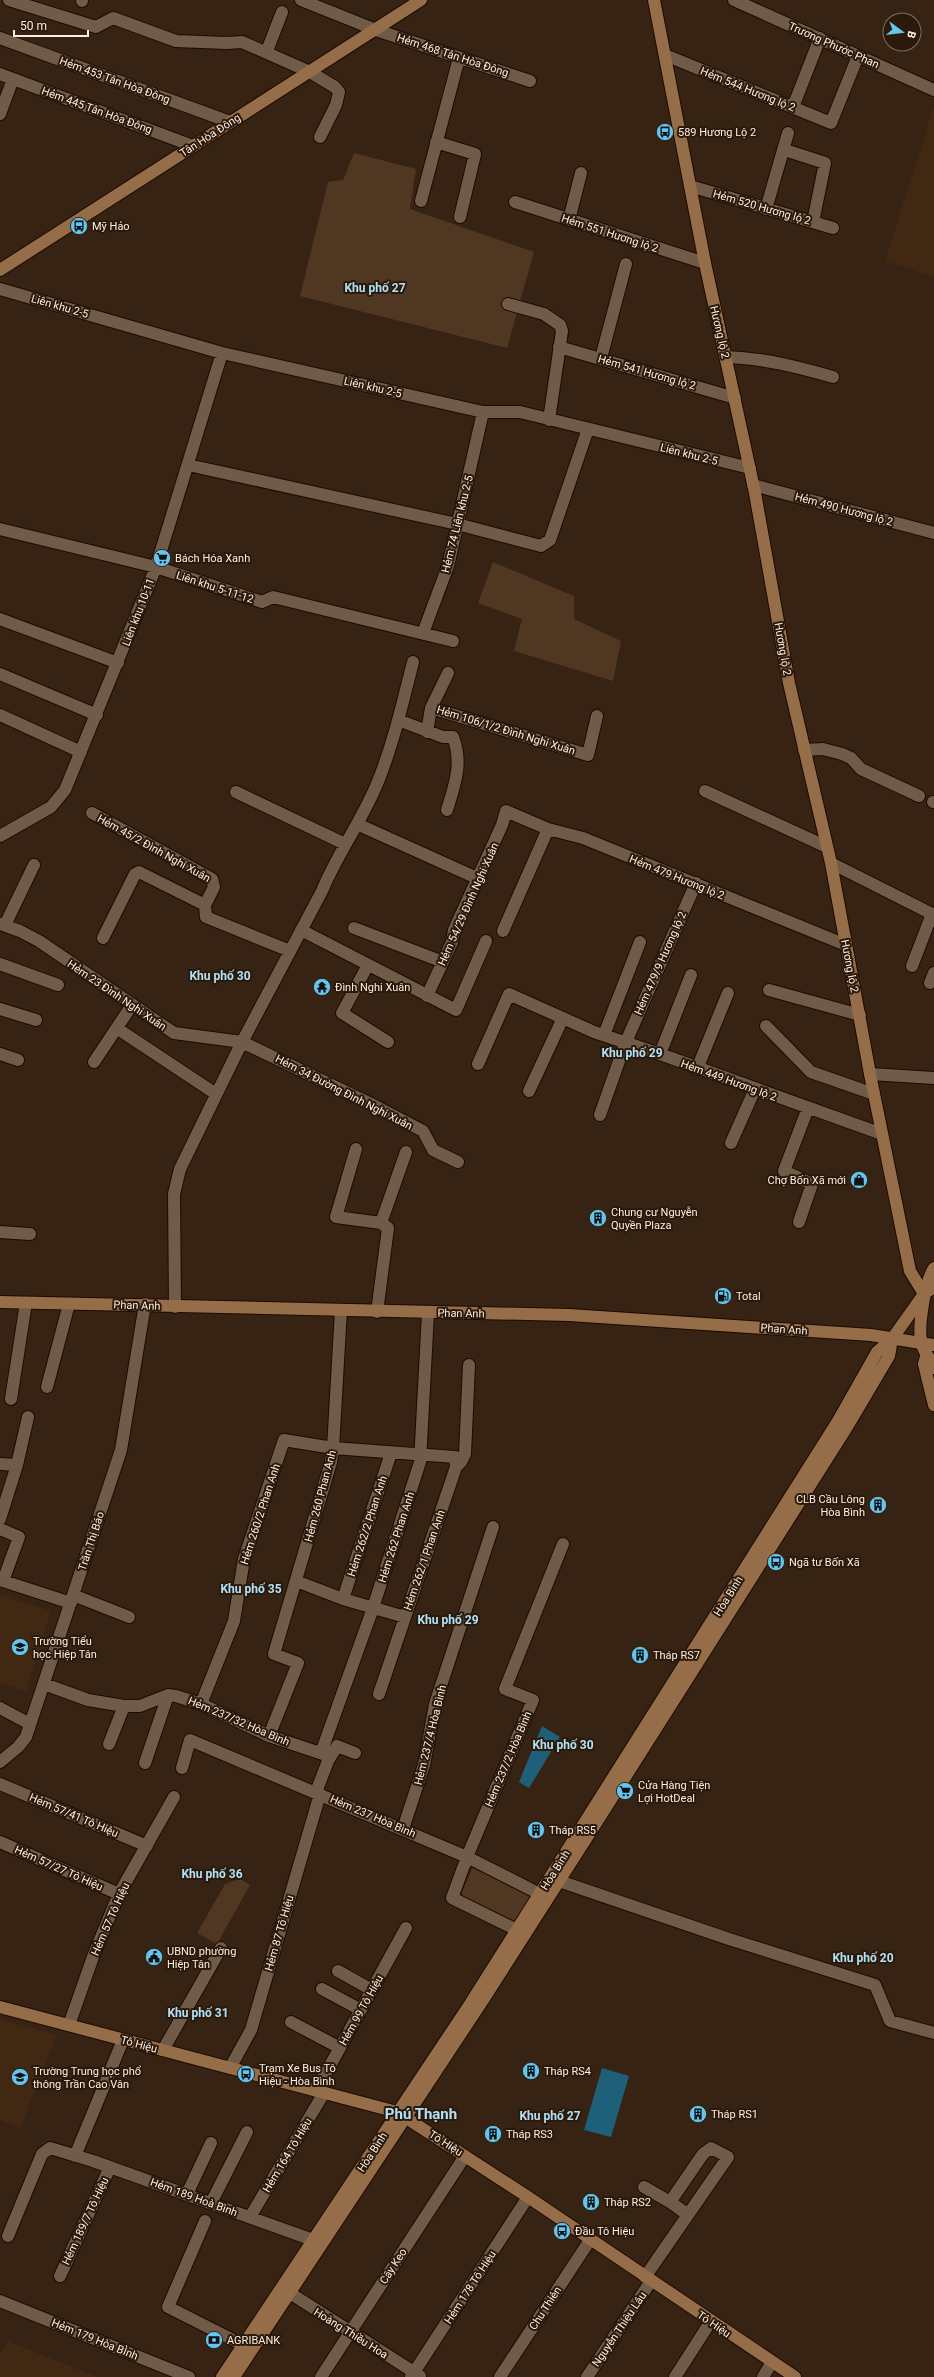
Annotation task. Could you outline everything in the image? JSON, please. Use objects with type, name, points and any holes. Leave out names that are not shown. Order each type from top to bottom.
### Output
[{"type":"main road","name":"Tân Hòa Đông","points":[[0,270],[376,30],[420,0]]},
{"type":"main road","name":"Hương lộ 2","points":[[654,0],[704,263],[750,468],[789,683],[831,863],[870,1074],[910,1271],[924,1294]]},
{"type":"main road","points":[[934,1268],[924,1294],[921,1342],[926,1356],[933,1362],[934,1368]]},
{"type":"main road","points":[[924,1294],[934,1287]]},
{"type":"main road","name":"Hòa Bình","points":[[222,2377],[243,2345],[285,2291],[521,1932],[559,1881],[838,1421],[877,1352],[892,1339],[924,1294]]},
{"type":"main road","name":"Phan Anh","points":[[0,1302],[145,1304],[377,1312],[569,1315],[664,1320],[871,1335],[934,1345]]},
{"type":"main road","points":[[926,1356],[924,1364],[934,1405]]},
{"type":"main road","name":"Hòa Bình","points":[[521,1932],[540,1894],[697,1655]]},
{"type":"main road","name":"Tô Hiệu","points":[[0,2007],[401,2115],[528,2197],[795,2377]]},
{"type":"main road","name":"Hòa Bình","points":[[234,2377],[285,2291],[313,2240],[401,2115]]},
{"type":"street","points":[[9,0],[96,28],[113,18],[176,41],[227,43],[242,42],[267,51],[310,72],[334,87],[339,92],[336,105],[320,137]]},
{"type":"street","name":"Hẻm 468 Tân Hòa Đông","points":[[301,0],[376,30],[530,81]]},
{"type":"street","name":"Trương Phước Phan","points":[[734,0],[934,90]]},
{"type":"street","points":[[267,51],[282,12]]},
{"type":"street","name":"Hẻm 453 Tân Hòa Đông","points":[[0,38],[230,122]]},
{"type":"street","points":[[793,107],[820,38]]},
{"type":"street","name":"Hẻm 544 Hương lộ 2","points":[[665,55],[831,123],[858,56]]},
{"type":"street","points":[[421,201],[459,58]]},
{"type":"street","name":"Hẻm 445 Tân Hòa Đông","points":[[0,74],[193,146]]},
{"type":"street","points":[[0,114],[13,79]]},
{"type":"street","points":[[766,209],[785,150],[788,134]]},
{"type":"street","points":[[436,142],[475,154],[460,217]]},
{"type":"street","points":[[785,150],[825,163],[813,222]]},
{"type":"street","points":[[569,220],[581,172]]},
{"type":"street","name":"Hẻm 520 Hương lộ 2","points":[[690,186],[833,228]]},
{"type":"street","name":"Hẻm 551 Hương lộ 2","points":[[515,202],[704,263]]},
{"type":"street","points":[[600,358],[626,264]]},
{"type":"street","name":"Liên khu 2-5","points":[[0,289],[222,353],[483,412],[520,412],[750,468]]},
{"type":"street","points":[[508,304],[544,314],[554,319],[560,325],[562,331],[549,420]]},
{"type":"street","name":"Hẻm 541 Hương lộ 2","points":[[559,347],[735,398]]},
{"type":"street","name":"Liên khu 10-11","points":[[0,836],[51,806],[65,790],[97,715],[156,567],[222,353]]},
{"type":"street","points":[[726,357],[746,358],[785,364],[833,377]]},
{"type":"street","name":"Hẻm 74 Liên khu 2-5","points":[[423,633],[448,566],[483,412]]},
{"type":"street","points":[[188,465],[457,524],[541,546],[550,540],[567,496],[588,429]]},
{"type":"street","name":"Hẻm 490 Hương lộ 2","points":[[753,486],[934,533]]},
{"type":"street","name":"Liên khu 5-11-12","points":[[0,529],[156,567],[262,602],[273,597],[452,641]]},
{"type":"street","points":[[0,619],[118,663]]},
{"type":"street","points":[[175,1306],[174,1194],[187,1151],[206,1118],[216,1094],[242,1042],[301,930],[331,868],[379,780],[398,720],[413,662]]},
{"type":"street","points":[[427,732],[432,708],[448,673]]},
{"type":"street","points":[[0,674],[97,715]]},
{"type":"street","name":"Hẻm 106/1/2 Đình Nghi Xuân","points":[[432,708],[588,755],[597,716]]},
{"type":"street","points":[[0,715],[81,752]]},
{"type":"street","points":[[398,720],[443,737],[453,737],[459,760],[458,774],[448,810]]},
{"type":"street","points":[[804,750],[823,749],[842,754],[851,758],[861,769],[920,796]]},
{"type":"street","points":[[705,791],[827,846]]},
{"type":"street","points":[[236,792],[345,844]]},
{"type":"street","name":"Hẻm 479 Hương lộ 2","points":[[506,811],[548,829],[583,838],[696,883],[748,907],[846,945]]},
{"type":"street","name":"Hẻm 54/29 Đình Nghi Xuân","points":[[427,996],[452,942],[454,930],[479,879],[502,825],[506,811]]},
{"type":"street","name":"Hẻm 45/2 Đình Nghi Xuân","points":[[92,813],[212,879],[214,887],[205,905]]},
{"type":"street","points":[[356,824],[479,879]]},
{"type":"street","points":[[503,931],[548,829]]},
{"type":"street","points":[[831,863],[933,914],[912,966]]},
{"type":"street","points":[[2,925],[34,865]]},
{"type":"street","points":[[103,938],[135,874],[139,872],[146,874],[205,905],[206,917],[290,951]]},
{"type":"street","name":"Hẻm 479/9 Hương lộ 2","points":[[600,1115],[625,1044],[696,883]]},
{"type":"street","name":"Hẻm 23 Đình Nghi Xuân","points":[[2,925],[39,941],[174,1033],[242,1042]]},
{"type":"street","points":[[354,928],[442,962]]},
{"type":"street","points":[[301,930],[456,1010],[486,941]]},
{"type":"street","points":[[604,1035],[640,942]]},
{"type":"street","points":[[0,964],[58,985]]},
{"type":"street","points":[[368,965],[342,1013],[388,1042]]},
{"type":"street","points":[[660,1054],[691,975]]},
{"type":"street","points":[[769,990],[860,1015]]},
{"type":"street","points":[[697,1069],[728,994]]},
{"type":"street","name":"Hẻm 449 Hương lộ 2","points":[[478,1064],[507,995],[510,995],[625,1044],[660,1054],[697,1069],[882,1134]]},
{"type":"street","points":[[94,1062],[118,1029],[132,1005]]},
{"type":"street","points":[[0,1009],[36,1020]]},
{"type":"street","points":[[528,1091],[564,1018]]},
{"type":"street","points":[[766,1026],[811,1072],[874,1094]]},
{"type":"street","points":[[118,1029],[216,1094]]},
{"type":"street","name":"Hẻm 34 Đường Đình Nghi Xuân","points":[[242,1042],[375,1106],[423,1131],[433,1150],[458,1162]]},
{"type":"street","points":[[0,1054],[18,1060]]},
{"type":"street","points":[[870,1074],[934,1078]]},
{"type":"street","points":[[731,1143],[754,1089]]},
{"type":"street","points":[[799,1222],[812,1184],[784,1171],[808,1108]]},
{"type":"street","points":[[356,1149],[336,1217],[381,1223],[388,1228],[377,1312]]},
{"type":"street","points":[[381,1223],[406,1152]]},
{"type":"street","points":[[0,1232],[30,1234]]},
{"type":"street","points":[[11,1399],[26,1303]]},
{"type":"street","points":[[48,1387],[69,1304]]},
{"type":"street","name":"Trần Thị Báo","points":[[0,1762],[22,1743],[30,1724],[121,1450],[145,1304]]},
{"type":"street","name":"Hẻm 260 Phan Anh","points":[[269,1736],[298,1663],[274,1654],[333,1448],[341,1310]]},
{"type":"street","name":"Hẻm 262 Phan Anh","points":[[324,1757],[374,1608],[422,1455],[428,1313]]},
{"type":"street","name":"Hẻm 262/1 Phan Anh","points":[[379,1694],[456,1467],[461,1462],[464,1454],[468,1365]]},
{"type":"street","points":[[0,1519],[17,1465],[28,1417]]},
{"type":"street","name":"Hẻm 260/2 Phan Anh","points":[[201,1704],[234,1622],[244,1560],[284,1440],[333,1448]]},
{"type":"street","points":[[333,1448],[456,1457],[456,1467]]},
{"type":"street","name":"Hẻm 262/2 Phan Anh","points":[[343,1599],[391,1453]]},
{"type":"street","points":[[0,1464],[17,1465]]},
{"type":"street","name":"Hẻm 237/4 Hòa Bình","points":[[403,1829],[424,1765],[435,1704],[493,1527]]},
{"type":"street","points":[[0,1529],[19,1537],[2,1581],[72,1599],[129,1617]]},
{"type":"street","name":"Hẻm 237/2 Hòa Bình","points":[[467,1857],[533,1700],[505,1689],[563,1544]]},
{"type":"street","points":[[296,1581],[343,1599],[405,1617]]},
{"type":"street","points":[[44,1684],[88,1700],[124,1706],[140,1706],[168,1695]]},
{"type":"street","points":[[145,1763],[168,1695]]},
{"type":"street","name":"Hẻm 237/32 Hòa Bình","points":[[168,1695],[201,1704],[269,1736],[324,1757]]},
{"type":"street","points":[[109,1744],[124,1706]]},
{"type":"street","points":[[0,1708],[30,1724]]},
{"type":"street","name":"Hẻm 237 Hòa Bình","points":[[182,1768],[190,1740],[467,1857],[540,1894]]},
{"type":"street","points":[[318,1793],[324,1757],[337,1746],[355,1753]]},
{"type":"street","name":"Hẻm 57/41 Tô Hiệu","points":[[0,1784],[147,1846]]},
{"type":"street","name":"Hẻm 87 Tô Hiệu","points":[[230,2068],[251,2030],[318,1793]]},
{"type":"street","name":"Hẻm 57 Tô Hiệu","points":[[70,2025],[94,1954],[119,1894],[174,1796]]},
{"type":"street","name":"Hẻm 57/27 Tô Hiệu","points":[[0,1842],[119,1894]]},
{"type":"street","points":[[467,1857],[452,1898],[521,1932]]},
{"type":"street","points":[[559,1881],[729,1939],[875,1985],[890,2021],[934,2033]]},
{"type":"street","name":"Hẻm 99 Tô Hiệu","points":[[320,2092],[340,2048],[406,1928]]},
{"type":"street","points":[[163,2050],[221,1948]]},
{"type":"street","points":[[338,1971],[372,1990]]},
{"type":"street","points":[[322,1989],[361,2010]]},
{"type":"street","points":[[291,2022],[340,2048]]},
{"type":"street","points":[[74,2156],[123,2040]]},
{"type":"street","name":"Hẻm 164 Tô Hiệu","points":[[250,2216],[320,2092]]},
{"type":"street","points":[[211,2203],[247,2132]]},
{"type":"street","points":[[187,2194],[211,2143]]},
{"type":"street","name":"Hẻm 189 Hoà Bình","points":[[8,2236],[42,2154],[50,2148],[110,2167],[250,2216],[313,2240]]},
{"type":"street","name":"Nguyễn Thiệu Lâu","points":[[587,2377],[687,2214],[728,2157],[711,2148],[703,2154],[670,2202]]},
{"type":"street","name":"Cây Keo","points":[[321,2377],[465,2156]]},
{"type":"street","name":"Hẻm 189/7 Tô Hiệu","points":[[60,2276],[110,2167]]},
{"type":"street","points":[[644,2187],[687,2214]]},
{"type":"street","name":"Hẻm 178 Tô Hiệu","points":[[415,2376],[528,2197]]},
{"type":"street","points":[[205,2222],[168,2306],[243,2345]]},
{"type":"street","name":"Chu Thiên","points":[[500,2377],[590,2240]]},
{"type":"street","name":"Hoàng Thiều Hoa","points":[[285,2291],[350,2332],[415,2376]]},
{"type":"street","name":"Hẻm 179 Hòa BÌnh","points":[[0,2301],[189,2377]]},
{"type":"street","points":[[675,2377],[710,2321]]},
{"type":"street","points":[[762,2377],[772,2362]]},
{"type":"shaded area","points":[[934,106],[934,277],[885,261]]},
{"type":"shaded area","points":[[354,153],[416,169],[410,209],[534,252],[507,348],[300,296],[328,182],[343,180]]},
{"type":"shaded area","points":[[493,562],[574,596],[574,619],[621,641],[613,681],[514,651],[522,619],[478,603]]},
{"type":"shaded area","name":"Trường Tiểu học Hiệp Tân","points":[[0,1595],[51,1611],[26,1691],[0,1683]]},
{"type":"shaded area","points":[[475,1867],[532,1895],[516,1924],[463,1899],[462,1892],[472,1869]]},
{"type":"shaded area","points":[[240,1879],[250,1885],[217,1944],[197,1933],[225,1884]]},
{"type":"shaded area","name":"Trường Trung học phổ thông Trần Cao Vân","points":[[0,2019],[57,2035],[20,2128],[0,2120]]},
{"type":"shaded area","points":[[7,2341],[98,2377],[0,2377],[0,2356]]},
{"type":"water","points":[[542,1726],[560,1737],[529,1788],[519,1782]]},
{"type":"water","points":[[602,2068],[629,2076],[611,2137],[584,2130]]},
{"type":"place","name":"589 Hương Lộ 2","points":[[665,132]]},
{"type":"place","name":"Mỹ Hảo","points":[[79,226]]},
{"type":"place","name":"Bách Hóa Xanh","points":[[162,558]]},
{"type":"place","name":"Đình Nghi Xuân","points":[[322,987]]},
{"type":"place","name":"Chợ Bốn Xã mới","points":[[859,1180]]},
{"type":"place","name":"Chung cư Nguyễn Quyền Plaza","points":[[598,1218]]},
{"type":"place","name":"Total","points":[[723,1296]]},
{"type":"place","name":"CLB Cầu Lông Hòa Bình","points":[[878,1505]]},
{"type":"place","name":"Ngã tư Bốn Xã","points":[[776,1562]]},
{"type":"place","name":"Trường Tiểu học Hiệp Tân","points":[[20,1647]]},
{"type":"place","name":"Tháp RS7","points":[[640,1655]]},
{"type":"place","name":"Cửa Hàng Tiện Lợi HotDeal","points":[[625,1791]]},
{"type":"place","name":"Tháp RS5","points":[[536,1830]]},
{"type":"place","name":"UBND phường Hiệp Tân","points":[[154,1957]]},
{"type":"place","name":"Tháp RS4","points":[[531,2071]]},
{"type":"place","name":"Trạm Xe Bus Tô Hiệu - Hòa Bình","points":[[246,2074]]},
{"type":"place","name":"Trường Trung học phổ thông Trần Cao Vân","points":[[20,2077]]},
{"type":"place","name":"Tháp RS1","points":[[698,2114]]},
{"type":"place","name":"Tháp RS3","points":[[493,2134]]},
{"type":"place","name":"Tháp RS2","points":[[591,2202]]},
{"type":"place","name":"Đầu Tô Hiệu","points":[[562,2231]]},
{"type":"place","name":"AGRIBANK","points":[[214,2340]]},
{"type":"district","name":"Khu phố 27","points":[[375,288]]},
{"type":"district","name":"Khu phố 30","points":[[220,976]]},
{"type":"district","name":"Khu phố 29","points":[[632,1053]]},
{"type":"district","name":"Khu phố 35","points":[[251,1589]]},
{"type":"district","name":"Khu phố 29","points":[[448,1620]]},
{"type":"district","name":"Khu phố 30","points":[[563,1745]]},
{"type":"district","name":"Khu phố 36","points":[[212,1874]]},
{"type":"district","name":"Khu phố 20","points":[[863,1958]]},
{"type":"district","name":"Khu phố 31","points":[[198,2013]]},
{"type":"district","name":"Phú Thạnh","points":[[421,2114]]},
{"type":"district","name":"Khu phố 27","points":[[550,2116]]}]
